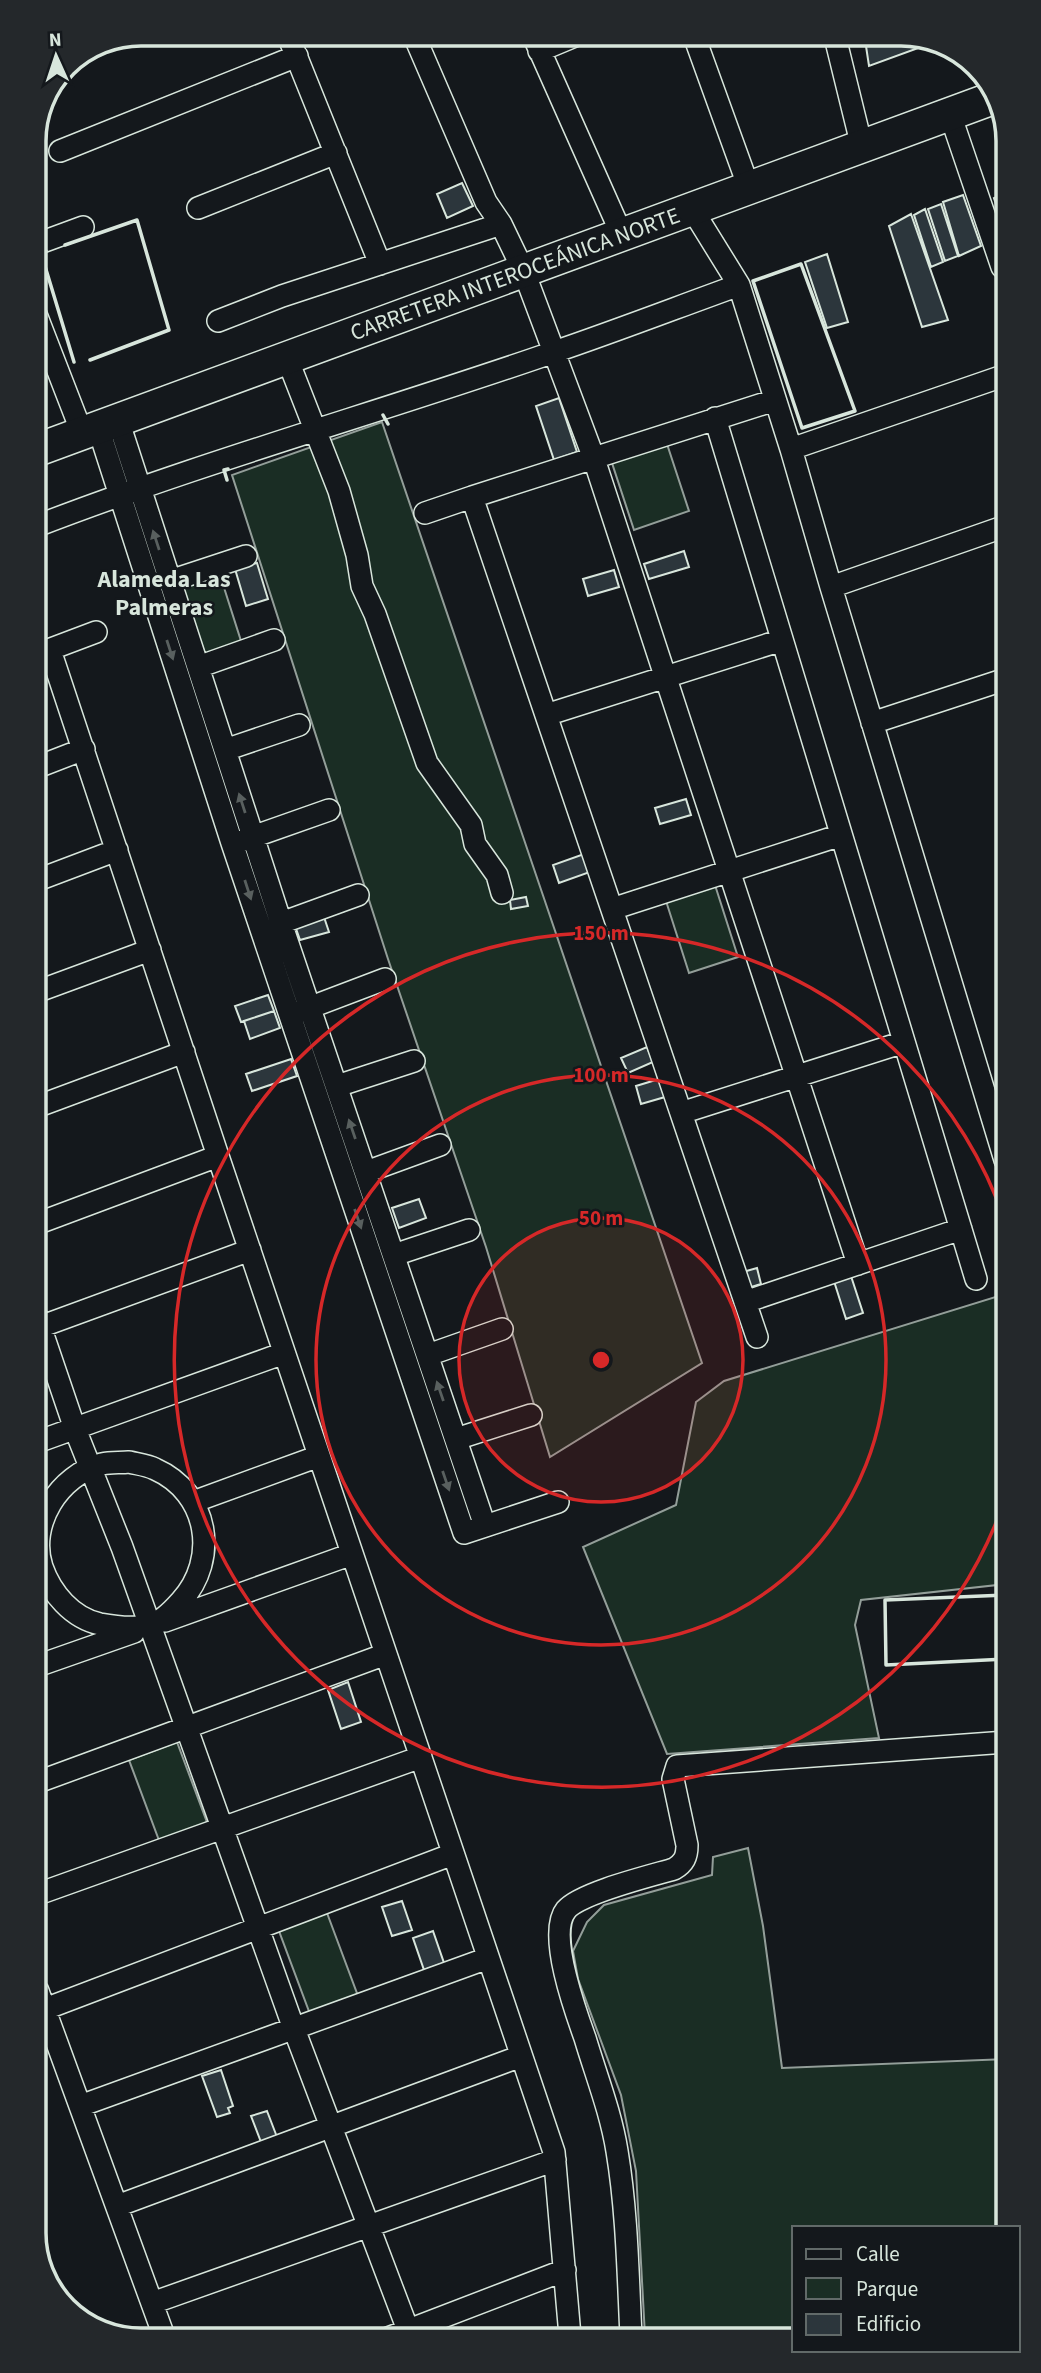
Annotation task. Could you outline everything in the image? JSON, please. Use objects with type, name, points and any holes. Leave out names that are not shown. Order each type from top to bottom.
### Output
[{"type":"highway","name":"CARRETERA INTEROCEÁNICA NORTE","points":[[46,447],[987,100]]},
{"type":"street","points":[[293,46],[380,264]]},
{"type":"street","points":[[419,46],[486,202],[524,272],[593,458],[858,1264]]},
{"type":"street","points":[[537,46],[622,235]]},
{"type":"street","points":[[698,46],[749,188]]},
{"type":"street","points":[[837,46],[862,147]]},
{"type":"street","points":[[60,151],[297,56]]},
{"type":"street","points":[[950,114],[996,249]]},
{"type":"street","points":[[198,208],[336,153]]},
{"type":"street","points":[[692,209],[739,285],[996,1130]]},
{"type":"street","points":[[218,321],[282,296],[500,225]]},
{"type":"street","points":[[46,241],[83,227]]},
{"type":"street","points":[[46,523],[314,429],[553,353],[739,285]]},
{"type":"street","points":[[46,330],[100,427],[170,581],[281,922],[485,1526]]},
{"type":"street","points":[[288,358],[339,491],[357,555],[362,586],[427,763],[471,825],[475,844],[497,875],[502,893]]},
{"type":"street","points":[[791,449],[996,378]]},
{"type":"street","points":[[425,513],[775,400]]},
{"type":"street","points":[[715,418],[976,1279]]},
{"type":"street","points":[[130,492],[232,843],[464,1533],[558,1502]]},
{"type":"street","points":[[472,497],[757,1338]]},
{"type":"street","points":[[831,587],[996,529]]},
{"type":"street","points":[[170,581],[246,556]]},
{"type":"street","points":[[46,651],[96,632]]},
{"type":"street","points":[[198,667],[274,640]]},
{"type":"street","points":[[546,715],[782,640]]},
{"type":"street","points":[[46,659],[83,749],[555,2160],[569,2328]]},
{"type":"street","points":[[872,723],[996,682]]},
{"type":"street","points":[[225,750],[299,725]]},
{"type":"street","points":[[46,764],[83,749]]},
{"type":"street","points":[[232,843],[329,810]]},
{"type":"street","points":[[612,909],[841,835]]},
{"type":"street","points":[[46,877],[117,850]]},
{"type":"street","points":[[281,922],[358,895]]},
{"type":"street","points":[[46,988],[150,950]]},
{"type":"street","points":[[289,1015],[385,979]]},
{"type":"street","points":[[681,1112],[904,1042]]},
{"type":"street","points":[[46,1104],[184,1052]]},
{"type":"street","points":[[337,1086],[414,1061]]},
{"type":"street","points":[[366,1172],[440,1145]]},
{"type":"street","points":[[46,1220],[218,1156]]},
{"type":"street","points":[[745,1303],[961,1229]]},
{"type":"street","points":[[394,1255],[468,1230]]},
{"type":"street","points":[[46,1321],[250,1250]]},
{"type":"street","points":[[428,1355],[502,1329]]},
{"type":"street","points":[[46,1347],[187,1727],[294,2029],[408,2327]]},
{"type":"street","points":[[46,1439],[284,1353]]},
{"type":"street","points":[[456,1439],[531,1415]]},
{"type":"street","points":[[192,1502],[319,1456]]},
{"type":"street","points":[[46,1512],[58,1491],[78,1474],[102,1464],[129,1462],[154,1468],[178,1484],[192,1502],[204,1534],[203,1562],[193,1588],[174,1610],[150,1626],[120,1628],[92,1622],[69,1609],[52,1589],[46,1576]]},
{"type":"street","points":[[46,1663],[352,1554]]},
{"type":"street","points":[[46,1779],[386,1654]]},
{"type":"street","points":[[631,2328],[628,2255],[617,2151],[608,2113],[565,1980],[560,1931],[564,1911],[577,1901],[683,1864],[687,1856],[687,1845],[673,1779],[677,1766],[996,1743]]},
{"type":"street","points":[[46,1891],[421,1756]]},
{"type":"street","points":[[46,1999],[258,1928],[453,1854]]},
{"type":"street","points":[[80,2106],[488,1958]]},
{"type":"street","points":[[46,2011],[161,2327]]},
{"type":"street","points":[[117,2206],[521,2056]]},
{"type":"street","points":[[152,2303],[555,2160]]},
{"type":"street","points":[[426,2327],[565,2270]]},
{"type":"green space","points":[[382,422],[702,1363],[550,1457],[486,1247],[388,959],[232,475]]},
{"type":"green space","points":[[667,444],[689,511],[634,530],[612,463]]},
{"type":"green space","points":[[220,575],[241,641],[205,654],[182,587]]},
{"type":"green space","points":[[715,885],[738,957],[689,973],[666,901]]},
{"type":"green space","points":[[996,1297],[996,1585],[861,1600],[855,1625],[879,1738],[667,1754],[583,1547],[676,1505],[696,1402],[724,1381]]},
{"type":"green space","points":[[177,1742],[208,1825],[160,1843],[129,1760]]},
{"type":"green space","points":[[748,1848],[763,1926],[782,2068],[996,2059],[996,2226],[792,2226],[792,2328],[645,2328],[636,2171],[621,2095],[578,1979],[573,1951],[587,1922],[604,1905],[712,1875],[713,1857]]},
{"type":"green space","points":[[327,1913],[358,1996],[310,2014],[279,1931]]},
{"type":"building","points":[[866,46],[920,47],[869,66]]},
{"type":"building","points":[[462,183],[473,206],[447,218],[437,194]]},
{"type":"building","points":[[963,195],[981,246],[959,256],[943,202]]},
{"type":"building","points":[[941,204],[958,256],[945,261],[928,209]]},
{"type":"building","points":[[925,209],[943,262],[931,267],[914,215]]},
{"type":"building","points":[[911,214],[948,320],[922,327],[889,226]]},
{"type":"building","points":[[827,254],[848,322],[827,328],[805,262]]},
{"type":"building","points":[[559,398],[577,452],[554,460],[536,406]]},
{"type":"building","points":[[684,551],[689,567],[649,579],[644,564]]},
{"type":"building","points":[[257,563],[268,599],[246,606],[235,569]]},
{"type":"building","points":[[614,570],[619,587],[588,596],[583,579]]},
{"type":"building","points":[[686,799],[691,815],[660,824],[655,808]]},
{"type":"building","points":[[584,854],[590,872],[559,883],[553,865]]},
{"type":"building","points":[[526,897],[528,906],[511,909],[510,900]]},
{"type":"building","points":[[323,914],[329,932],[300,940],[294,923]]},
{"type":"building","points":[[268,995],[274,1011],[241,1022],[235,1006]]},
{"type":"building","points":[[274,1011],[280,1028],[250,1039],[244,1021]]},
{"type":"building","points":[[647,1047],[653,1062],[628,1073],[621,1058]]},
{"type":"building","points":[[291,1059],[297,1076],[252,1091],[246,1074]]},
{"type":"building","points":[[659,1079],[665,1097],[641,1104],[636,1086]]},
{"type":"building","points":[[419,1199],[426,1218],[399,1228],[392,1208]]},
{"type":"building","points":[[757,1268],[761,1284],[748,1288],[743,1272]]},
{"type":"building","points":[[850,1273],[863,1313],[846,1319],[833,1278]]},
{"type":"building","points":[[348,1682],[361,1722],[341,1729],[328,1690]]},
{"type":"building","points":[[402,1901],[412,1930],[392,1936],[382,1907]]},
{"type":"building","points":[[433,1931],[444,1963],[424,1970],[413,1938]]},
{"type":"building","points":[[221,2070],[233,2106],[228,2108],[230,2113],[217,2117],[202,2076]]},
{"type":"building","points":[[267,2111],[277,2137],[261,2142],[251,2116]]},
{"type":"wall","points":[[65,245],[137,220],[169,330],[90,360]]},
{"type":"wall","points":[[801,264],[855,411],[802,428],[753,281],[801,264]]},
{"type":"wall","points":[[46,270],[74,362]]},
{"type":"wall","points":[[383,415],[388,424]]},
{"type":"wall","points":[[227,480],[224,470],[228,469]]},
{"type":"wall","points":[[996,1595],[885,1600],[886,1665],[996,1660]]},
{"type":"district","name":"Alameda Las Palmeras","points":[[164,593]]}]
